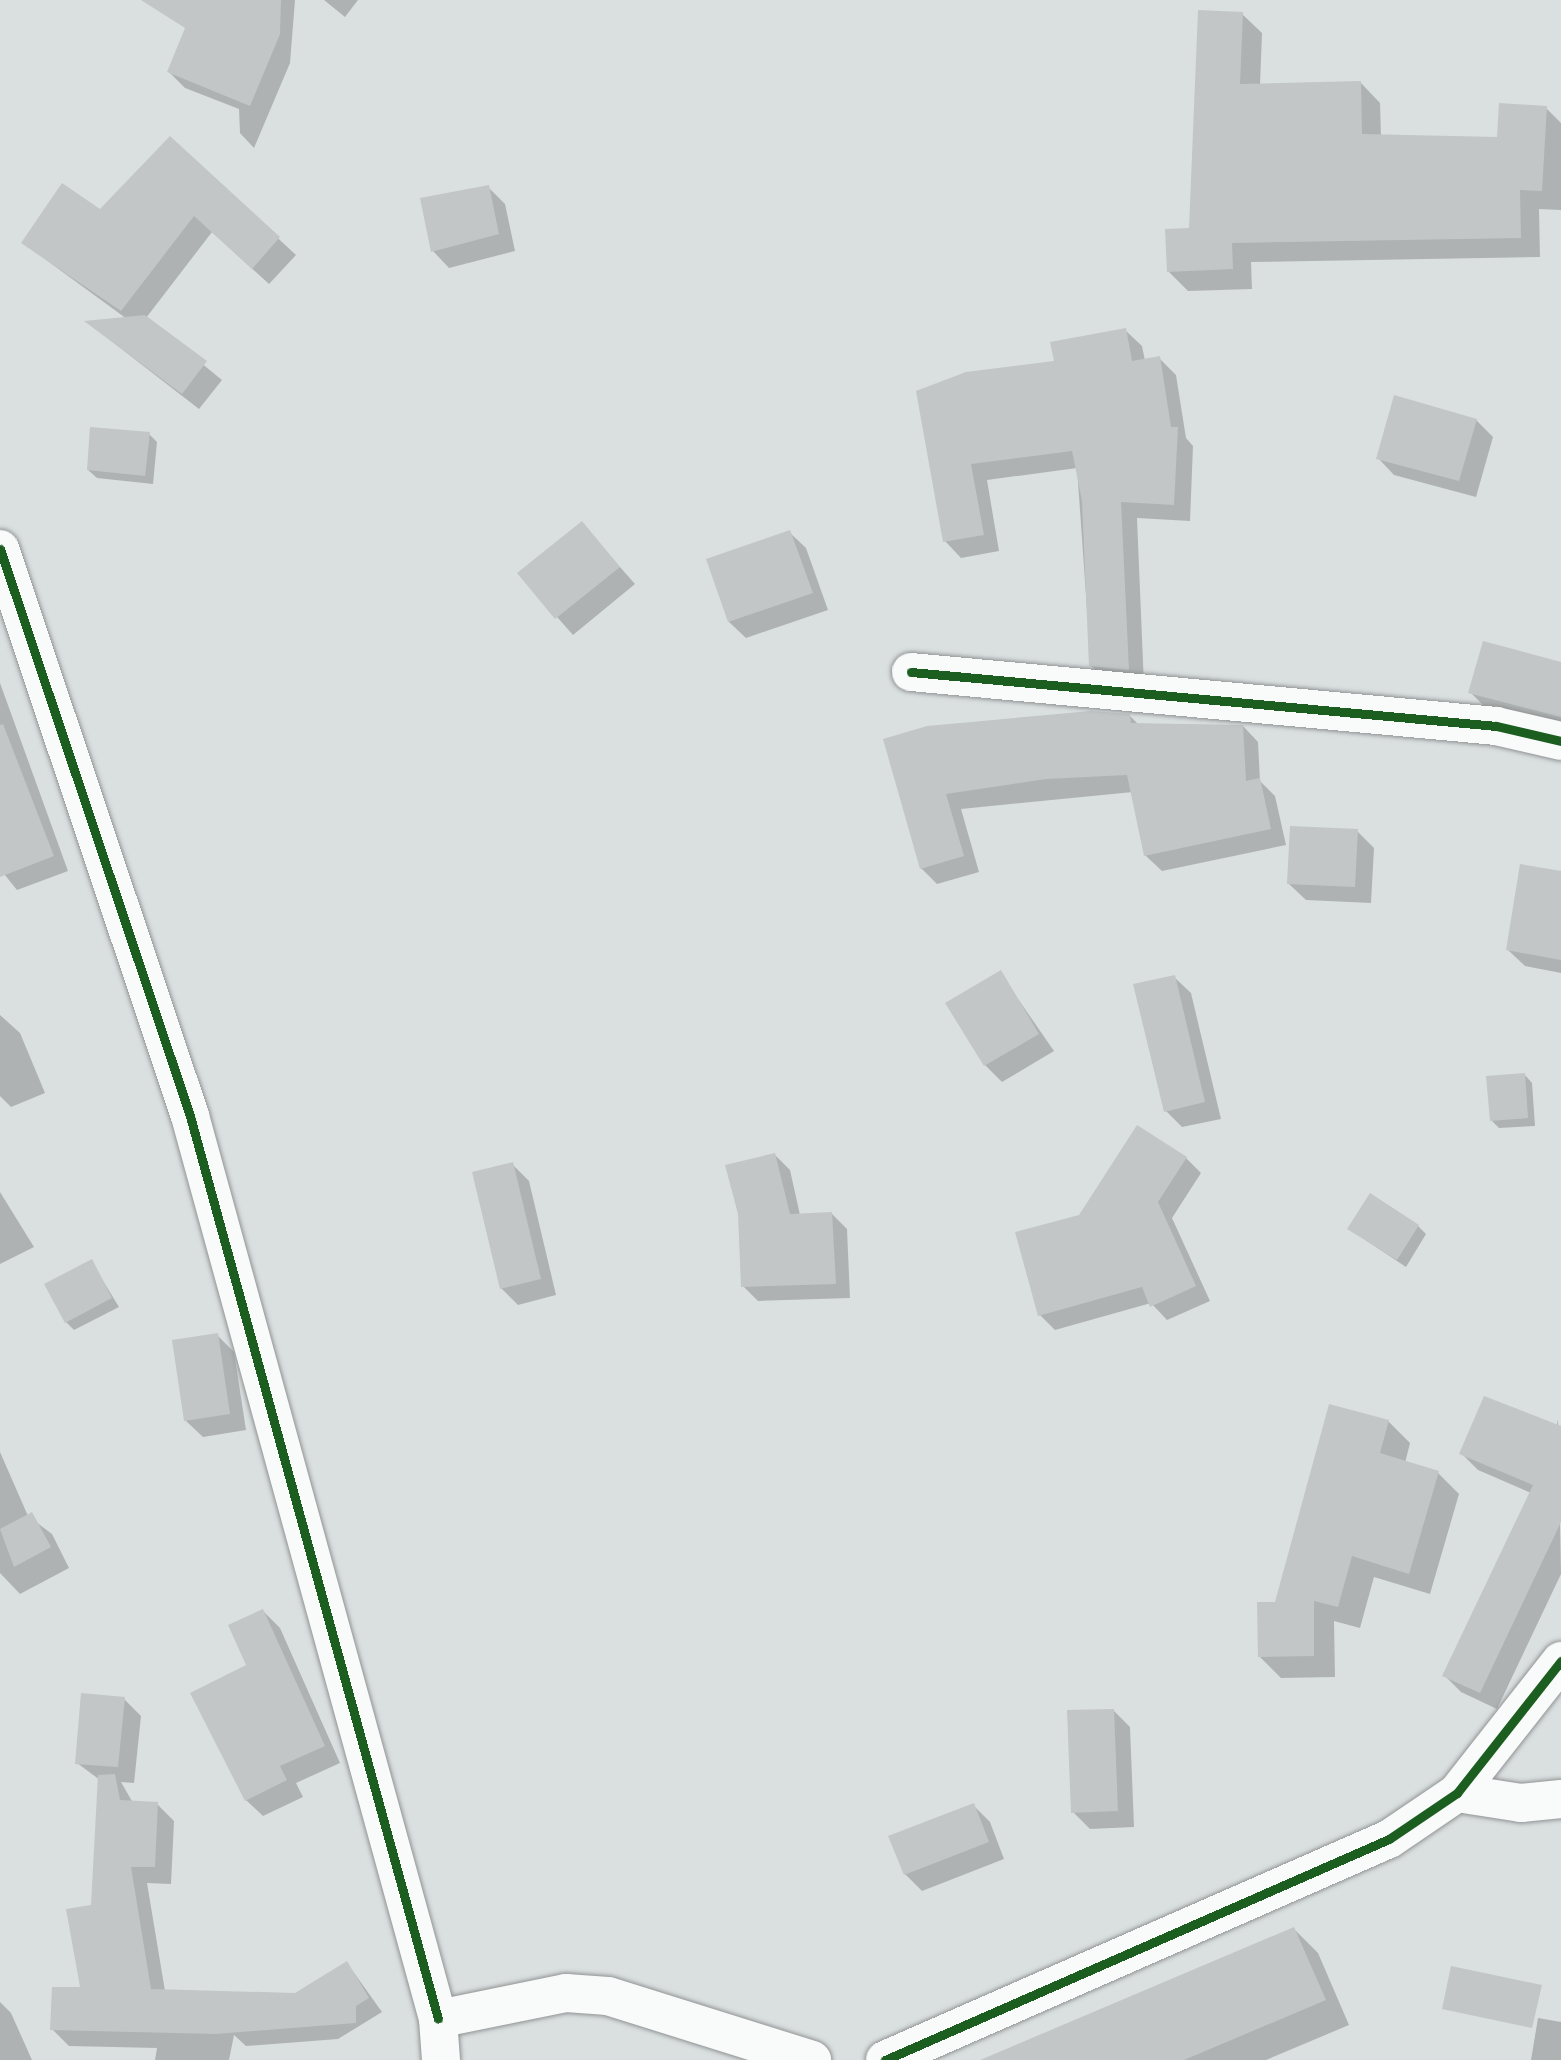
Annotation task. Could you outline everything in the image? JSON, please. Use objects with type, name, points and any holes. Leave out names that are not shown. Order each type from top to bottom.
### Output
[{"type":"street","points":[[0,549],[190,1116],[438,2020],[441,2060]]},
{"type":"street","points":[[911,672],[1496,726],[1561,741]]},
{"type":"street","points":[[885,2060],[1389,1839],[1457,1793],[1561,1661]]},
{"type":"street","points":[[1457,1793],[1521,1803],[1561,1799]]},
{"type":"street","points":[[438,2020],[566,1993],[608,1996],[812,2060]]},
{"type":"building","points":[[141,0],[281,0],[280,34],[250,106],[167,72],[185,28]]},
{"type":"building","points":[[1198,10],[1243,12],[1240,84],[1361,81],[1362,134],[1497,137],[1499,103],[1547,106],[1542,191],[1520,190],[1521,238],[1232,243],[1233,269],[1167,272],[1165,229],[1189,228]]},
{"type":"building","points":[[170,136],[280,237],[252,269],[194,216],[121,311],[21,243],[62,183],[100,209]]},
{"type":"building","points":[[489,185],[499,234],[431,252],[420,198]]},
{"type":"building","points":[[145,315],[207,361],[182,394],[84,321]]},
{"type":"building","points":[[1126,328],[1132,361],[1160,356],[1171,427],[1178,427],[1174,505],[1121,502],[1129,670],[1089,666],[1082,501],[1072,451],[971,464],[984,535],[943,542],[916,391],[966,372],[1054,361],[1050,342]]},
{"type":"building","points":[[1394,395],[1477,419],[1459,481],[1376,459]]},
{"type":"building","points":[[90,427],[150,432],[145,476],[87,470]]},
{"type":"building","points":[[582,521],[620,567],[555,619],[517,573]]},
{"type":"building","points":[[790,530],[813,593],[728,622],[706,559]]},
{"type":"building","points":[[1483,641],[1561,662],[1561,717],[1468,693]]},
{"type":"building","points":[[1091,711],[1130,714],[1131,723],[1243,725],[1246,781],[1260,778],[1271,829],[1144,856],[1127,775],[1046,779],[946,794],[964,856],[920,869],[883,739],[927,726]]},
{"type":"building","points":[[3,724],[54,856],[0,877],[0,725]]},
{"type":"building","points":[[1290,826],[1358,829],[1355,887],[1287,884]]},
{"type":"building","points":[[1520,864],[1561,871],[1561,960],[1506,950]]},
{"type":"building","points":[[1001,970],[1039,1034],[984,1066],[945,1003]]},
{"type":"building","points":[[1175,975],[1205,1102],[1164,1112],[1133,984]]},
{"type":"building","points":[[1525,1073],[1528,1118],[1490,1121],[1486,1076]]},
{"type":"building","points":[[1137,1125],[1187,1157],[1158,1202],[1196,1286],[1150,1307],[1142,1287],[1038,1316],[1015,1232],[1079,1215]]},
{"type":"building","points":[[775,1153],[790,1214],[832,1212],[836,1284],[741,1287],[738,1214],[725,1165]]},
{"type":"building","points":[[513,1162],[541,1279],[500,1289],[472,1172]]},
{"type":"building","points":[[1370,1193],[1419,1225],[1397,1260],[1347,1229]]},
{"type":"building","points":[[92,1259],[112,1298],[65,1323],[44,1284]]},
{"type":"building","points":[[218,1333],[230,1414],[184,1421],[172,1340]]},
{"type":"building","points":[[1484,1396],[1561,1426],[1561,1522],[1480,1693],[1442,1676],[1533,1485],[1459,1454]]},
{"type":"building","points":[[1329,1404],[1389,1420],[1380,1453],[1439,1471],[1409,1574],[1352,1556],[1338,1607],[1314,1601],[1314,1656],[1258,1657],[1257,1602],[1275,1602]]},
{"type":"building","points":[[32,1512],[51,1547],[14,1567],[0,1529]]},
{"type":"building","points":[[263,1609],[325,1746],[280,1766],[287,1780],[245,1801],[190,1693],[246,1665],[228,1625]]},
{"type":"building","points":[[81,1693],[125,1697],[118,1767],[75,1764]]},
{"type":"building","points":[[1114,1709],[1118,1811],[1071,1813],[1067,1710]]},
{"type":"building","points":[[115,1774],[120,1800],[158,1802],[155,1867],[131,1867],[151,1989],[295,1993],[347,1961],[369,1998],[356,2006],[356,2023],[216,2034],[50,2030],[52,1987],[80,1987],[66,1909],[91,1905],[98,1775]]},
{"type":"building","points":[[974,1803],[989,1842],[904,1875],[888,1836]]},
{"type":"building","points":[[1294,1927],[1326,2000],[1184,2060],[980,2060]]},
{"type":"building","points":[[1451,1966],[1542,1985],[1532,2028],[1442,2009]]},
{"type":"cycle path","points":[[0,549],[190,1116],[438,2019]]},
{"type":"cycle path","points":[[911,672],[1496,726],[1561,741]]},
{"type":"cycle path","points":[[885,2060],[1389,1839],[1457,1793],[1561,1661]]}]
